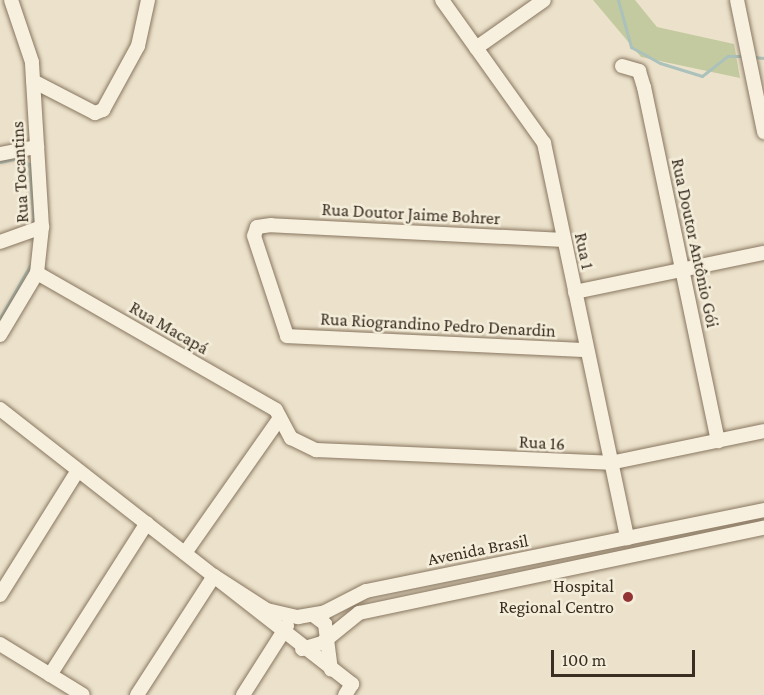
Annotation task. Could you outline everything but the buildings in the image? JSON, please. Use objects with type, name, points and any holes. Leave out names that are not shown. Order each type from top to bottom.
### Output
[{"type":"street","name":"Rua Tocantins","points":[[0,335],[37,273],[42,227],[33,81],[11,0]]},
{"type":"street","points":[[33,81],[95,113],[103,110],[138,46],[148,0]]},
{"type":"street","name":"Rua 1","points":[[442,0],[544,143],[627,538]]},
{"type":"street","points":[[477,48],[544,0]]},
{"type":"street","points":[[737,0],[764,132]]},
{"type":"street","name":"Rua Doutor Antônio Gói","points":[[622,66],[639,71],[718,441]]},
{"type":"street","points":[[0,154],[37,147]]},
{"type":"street","points":[[0,242],[42,227]]},
{"type":"street","name":"Rua Doutor Jaime Bohrer","points":[[287,336],[258,253],[257,227],[564,240]]},
{"type":"street","points":[[574,292],[764,253]]},
{"type":"street","name":"Rua Macapá","points":[[37,273],[276,410],[291,438],[316,450]]},
{"type":"street","name":"Rua Riograndino Pedro Denardin","points":[[287,336],[587,350]]},
{"type":"street","name":"Avenida Brasil","points":[[0,409],[214,576],[282,634],[331,670],[349,690]]},
{"type":"street","points":[[185,553],[280,417]]},
{"type":"street","name":"Rua 16","points":[[316,450],[610,463],[764,431]]},
{"type":"street","points":[[0,595],[78,470]]},
{"type":"street","name":"Avenida Brasil","points":[[214,576],[267,610],[298,617],[313,615],[366,591],[764,510]]},
{"type":"street","points":[[50,675],[147,523]]},
{"type":"street","name":"Avenida Brasil","points":[[302,649],[330,638],[359,613],[764,528]]},
{"type":"street","points":[[567,550],[571,569]]},
{"type":"street","points":[[137,695],[214,576]]},
{"type":"street","points":[[313,615],[325,624],[330,638],[331,670]]},
{"type":"street","points":[[243,695],[282,634],[298,617]]},
{"type":"street","points":[[0,644],[83,695]]},
{"type":"green space","points":[[593,0],[635,0],[657,27],[734,44],[740,78],[641,57]]},
{"type":"waterway","points":[[618,0],[631,47],[660,63],[702,76],[728,56],[744,56]]},
{"type":"waterway","points":[[754,57],[764,58]]},
{"type":"waterway","points":[[0,162],[18,158],[29,164],[34,226]]},
{"type":"waterway","points":[[0,318],[32,262]]},
{"type":"place","name":"Hospital Regional Centro","points":[[628,597]]}]
